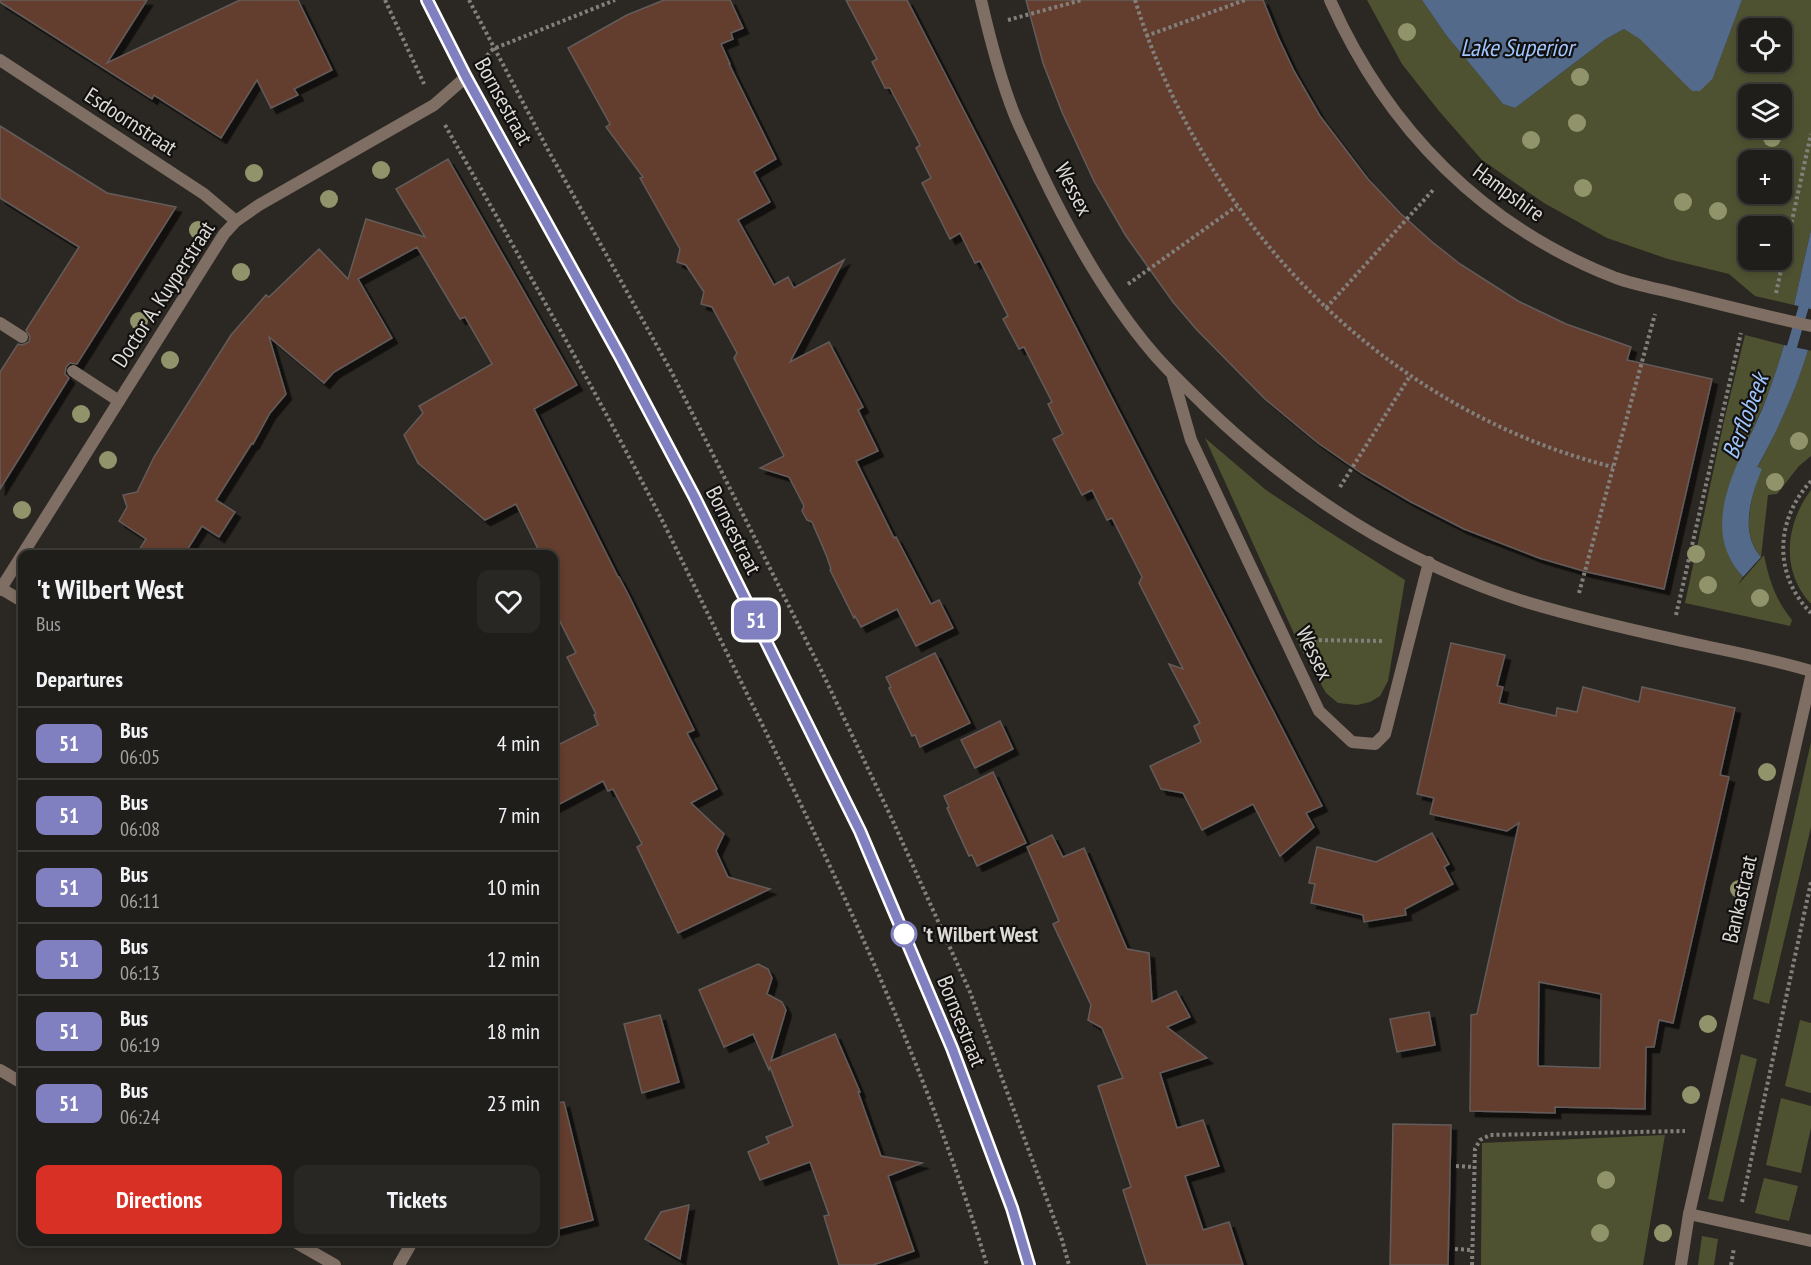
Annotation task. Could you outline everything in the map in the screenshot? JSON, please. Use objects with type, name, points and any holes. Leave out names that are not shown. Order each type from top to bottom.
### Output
[{"type":"main road","name":"Bornsestraat","points":[[427,0],[466,77],[621,358],[694,496],[860,831],[952,1048],[1012,1208],[1029,1265]]},
{"type":"street","name":"Wessex","points":[[981,0],[1015,116],[1056,203],[1100,282],[1152,352],[1172,374],[1227,427],[1280,472],[1327,506],[1379,537],[1473,582],[1573,615],[1811,671]]},
{"type":"street","name":"Hampshire","points":[[1330,0],[1354,51],[1387,103],[1421,145],[1449,173],[1490,207],[1529,234],[1573,258],[1618,278],[1745,312],[1811,326]]},
{"type":"street","name":"Esdoornstraat","points":[[0,60],[204,194],[236,221]]},
{"type":"street","name":"Doctor A. Kuyperstraat","points":[[24,550],[224,234],[236,221],[259,205],[434,105],[466,77]]},
{"type":"street","points":[[0,323],[22,337]]},
{"type":"street","points":[[73,371],[119,401]]},
{"type":"street","name":"Wessex","points":[[1172,374],[1191,440],[1319,711],[1352,742],[1375,744],[1385,734],[1429,562]]},
{"type":"street","name":"Doctor A. Kuyperstraat","points":[[0,588],[18,560]]},
{"type":"street","points":[[0,588],[18,599]]},
{"type":"street","name":"Bankastraat","points":[[1681,1265],[1689,1214],[1811,677]]},
{"type":"street","points":[[0,1070],[18,1081]]},
{"type":"street","points":[[1689,1214],[1811,1241]]},
{"type":"street","points":[[302,1246],[335,1265]]},
{"type":"street","points":[[399,1265],[410,1246]]},
{"type":"path","points":[[385,0],[434,105],[531,278],[664,525],[828,859],[885,985],[939,1122],[987,1265]]},
{"type":"path","points":[[493,49],[615,0]]},
{"type":"path","points":[[987,26],[1082,0]]},
{"type":"path","points":[[1135,0],[1146,36],[1172,96],[1206,160],[1237,206],[1273,250],[1326,308],[1370,348],[1457,406],[1517,435],[1583,459],[1613,467]]},
{"type":"path","points":[[1146,36],[1245,0]]},
{"type":"path","points":[[1775,318],[1811,134]]},
{"type":"path","points":[[1326,308],[1449,173]]},
{"type":"path","points":[[1111,297],[1237,206]]},
{"type":"path","points":[[1573,615],[1661,290]]},
{"type":"path","points":[[1670,638],[1745,312]]},
{"type":"path","points":[[1327,506],[1410,376]]},
{"type":"path","points":[[1811,481],[1798,495],[1787,520],[1783,549],[1787,576],[1800,602],[1811,613]]},
{"type":"path","points":[[1285,639],[1408,641]]},
{"type":"path","points":[[1731,1265],[1779,1024],[1811,882]]},
{"type":"path","points":[[1472,1265],[1475,1149],[1480,1140],[1490,1135],[1708,1130]]},
{"type":"path","points":[[1456,1166],[1474,1167]]},
{"type":"path","points":[[1455,1249],[1472,1250]]},
{"type":"green space","points":[[1367,0],[1422,0],[1446,35],[1503,104],[1515,108],[1606,39],[1624,29],[1713,78],[1742,0],[1811,0],[1811,230],[1794,305],[1755,296],[1729,274],[1668,259],[1607,238],[1544,203],[1482,160],[1402,64]]},
{"type":"green space","points":[[1745,335],[1784,345],[1769,391],[1728,492],[1724,515],[1724,537],[1730,558],[1743,577],[1737,586],[1764,555],[1774,590],[1792,620],[1790,626],[1685,603]]},
{"type":"green space","points":[[1808,350],[1811,351],[1811,456],[1799,466],[1777,494],[1768,495],[1761,557],[1750,537],[1749,526],[1751,502],[1761,469],[1756,466],[1759,465],[1786,409]]},
{"type":"green space","points":[[1205,438],[1266,490],[1405,580],[1388,681],[1380,696],[1370,702],[1357,705],[1338,703],[1326,693],[1301,649]]},
{"type":"green space","points":[[1811,490],[1810,603],[1800,590],[1794,576],[1790,546],[1796,517]]},
{"type":"green space","points":[[1811,742],[1811,827],[1769,1004],[1753,999]]},
{"type":"green space","points":[[1800,1020],[1811,1023],[1811,1093],[1785,1086]]},
{"type":"green space","points":[[1741,1054],[1757,1059],[1723,1202],[1708,1199]]},
{"type":"green space","points":[[1781,1098],[1811,1106],[1811,1128],[1801,1173],[1766,1165]]},
{"type":"green space","points":[[1665,1135],[1643,1265],[1481,1265],[1482,1143]]},
{"type":"green space","points":[[1764,1178],[1798,1186],[1789,1221],[1755,1213]]},
{"type":"green space","points":[[1702,1236],[1718,1239],[1714,1265],[1698,1265]]},
{"type":"water","name":"Lake Superior","points":[[1422,0],[1742,0],[1713,78],[1700,91],[1692,91],[1640,39],[1624,29],[1606,39],[1515,108],[1503,104],[1446,35]]},
{"type":"water","points":[[1811,230],[1811,309],[1794,305]]},
{"type":"water","points":[[1784,345],[1808,350],[1786,410],[1756,466],[1762,469],[1751,502],[1749,526],[1750,537],[1761,557],[1743,577],[1729,557],[1723,536],[1723,514],[1727,492],[1763,407]]},
{"type":"building","points":[[0,0],[147,0],[107,63],[240,0],[298,0],[332,70],[294,89],[298,95],[271,108],[257,80],[221,138],[154,95],[152,99]]},
{"type":"building","points":[[664,0],[730,0],[743,28],[731,33],[733,39],[721,44],[776,159],[754,172],[770,202],[738,220],[774,285],[788,277],[794,288],[844,260],[790,362],[829,342],[863,407],[858,410],[878,451],[856,461],[894,538],[896,537],[931,604],[939,600],[953,628],[916,646],[897,609],[861,627],[855,616],[854,618],[830,570],[812,522],[807,520],[802,511],[804,506],[789,477],[760,468],[784,456],[734,358],[737,353],[712,307],[701,304],[704,292],[686,265],[677,262],[680,249],[640,178],[643,177],[606,127],[610,124],[568,48],[627,15]]},
{"type":"building","points":[[846,0],[907,0],[1322,806],[1306,813],[1314,827],[1280,856],[1253,804],[1202,830],[1183,793],[1161,789],[1150,766],[1201,742],[1194,726],[1200,723],[1169,664],[1183,669],[1139,583],[1142,577],[1112,518],[1107,520],[1092,490],[1082,495],[1053,439],[1063,434],[1048,404],[1052,402],[1024,347],[1019,349],[1003,319],[1008,316],[980,261],[975,263],[960,233],[950,239],[922,183],[931,178],[916,148],[920,145],[890,88],[885,88],[872,62],[877,59]]},
{"type":"building","points":[[1026,0],[1263,0],[1294,71],[1320,116],[1368,179],[1431,241],[1460,264],[1518,301],[1566,324],[1631,347],[1627,360],[1712,379],[1664,589],[1587,572],[1539,558],[1464,529],[1363,474],[1318,443],[1265,399],[1197,330],[1173,302],[1126,236],[1094,181],[1062,112],[1043,63]]},
{"type":"building","points":[[0,126],[107,193],[176,207],[77,364],[70,363],[66,367],[65,374],[69,378],[0,489],[0,372],[18,344],[29,342],[30,337],[26,330],[79,247],[0,198]]},
{"type":"building","points":[[448,159],[577,385],[534,409],[694,730],[687,733],[717,789],[691,803],[724,834],[716,851],[728,877],[770,889],[678,933],[637,847],[642,844],[613,789],[608,791],[603,781],[558,805],[558,745],[598,725],[594,715],[596,714],[567,657],[576,653],[558,618],[558,550],[539,550],[516,504],[485,520],[418,463],[404,435],[423,413],[419,406],[492,364],[465,317],[460,319],[417,247],[358,279],[392,338],[334,372],[324,383],[269,337],[286,394],[270,413],[253,444],[216,500],[235,512],[219,537],[202,526],[187,550],[139,550],[146,539],[119,521],[127,507],[123,495],[137,492],[154,457],[231,335],[266,295],[269,297],[319,249],[348,279],[366,219],[425,237],[396,189]]},
{"type":"building","points":[[1451,643],[1505,655],[1497,686],[1503,687],[1499,703],[1556,716],[1557,708],[1577,712],[1583,687],[1639,702],[1642,687],[1735,708],[1720,775],[1729,777],[1673,1023],[1659,1020],[1654,1047],[1646,1047],[1645,1109],[1555,1107],[1555,1113],[1470,1111],[1471,1015],[1477,1014],[1519,823],[1507,831],[1430,814],[1434,798],[1417,794]],"holes":[[[1539,982],[1601,994],[1600,1068],[1538,1066]]]},
{"type":"building","points":[[935,653],[970,723],[920,747],[915,735],[912,736],[886,677]]},
{"type":"building","points":[[1000,721],[1013,749],[975,768],[961,740]]},
{"type":"building","points":[[993,772],[1026,843],[977,866],[972,855],[969,856],[947,808],[949,807],[944,796]]},
{"type":"building","points":[[1432,833],[1449,864],[1444,867],[1453,884],[1405,909],[1406,915],[1364,922],[1363,915],[1311,903],[1315,884],[1309,883],[1317,847],[1376,862]]},
{"type":"building","points":[[1052,835],[1063,857],[1084,848],[1127,949],[1149,953],[1152,1002],[1176,991],[1190,1017],[1167,1027],[1207,1058],[1160,1073],[1177,1128],[1203,1120],[1219,1166],[1185,1176],[1203,1230],[1229,1222],[1243,1265],[1147,1265],[1123,1190],[1131,1187],[1098,1086],[1123,1078],[1102,1028],[1088,1020],[1091,1005],[1053,924],[1059,921],[1027,847]]},
{"type":"building","points":[[758,964],[768,969],[772,978],[767,994],[782,1002],[786,1010],[771,1061],[835,1034],[860,1092],[858,1092],[881,1156],[922,1163],[888,1176],[914,1251],[873,1265],[839,1265],[824,1216],[829,1215],[810,1162],[760,1180],[748,1152],[769,1143],[766,1137],[793,1126],[770,1067],[769,1070],[753,1034],[724,1047],[699,990]]},
{"type":"building","points":[[1429,1012],[1435,1045],[1397,1052],[1390,1019]]},
{"type":"building","points":[[660,1015],[679,1082],[642,1093],[624,1024]]},
{"type":"building","points":[[564,1102],[593,1220],[558,1229],[558,1103]]},
{"type":"building","points":[[1393,1124],[1451,1125],[1448,1265],[1390,1265]]},
{"type":"building","points":[[689,1205],[680,1259],[645,1239],[661,1212]]},
{"type":"waterway","name":"Berflobeek","points":[[1788,360],[1811,282]]},
{"type":"bus line","name":"51","points":[[427,0],[466,77],[621,358],[694,496],[860,831],[952,1048],[1012,1208],[1029,1265]]},
{"type":"place","name":"'t Wilbert West","points":[[904,934]]}]
